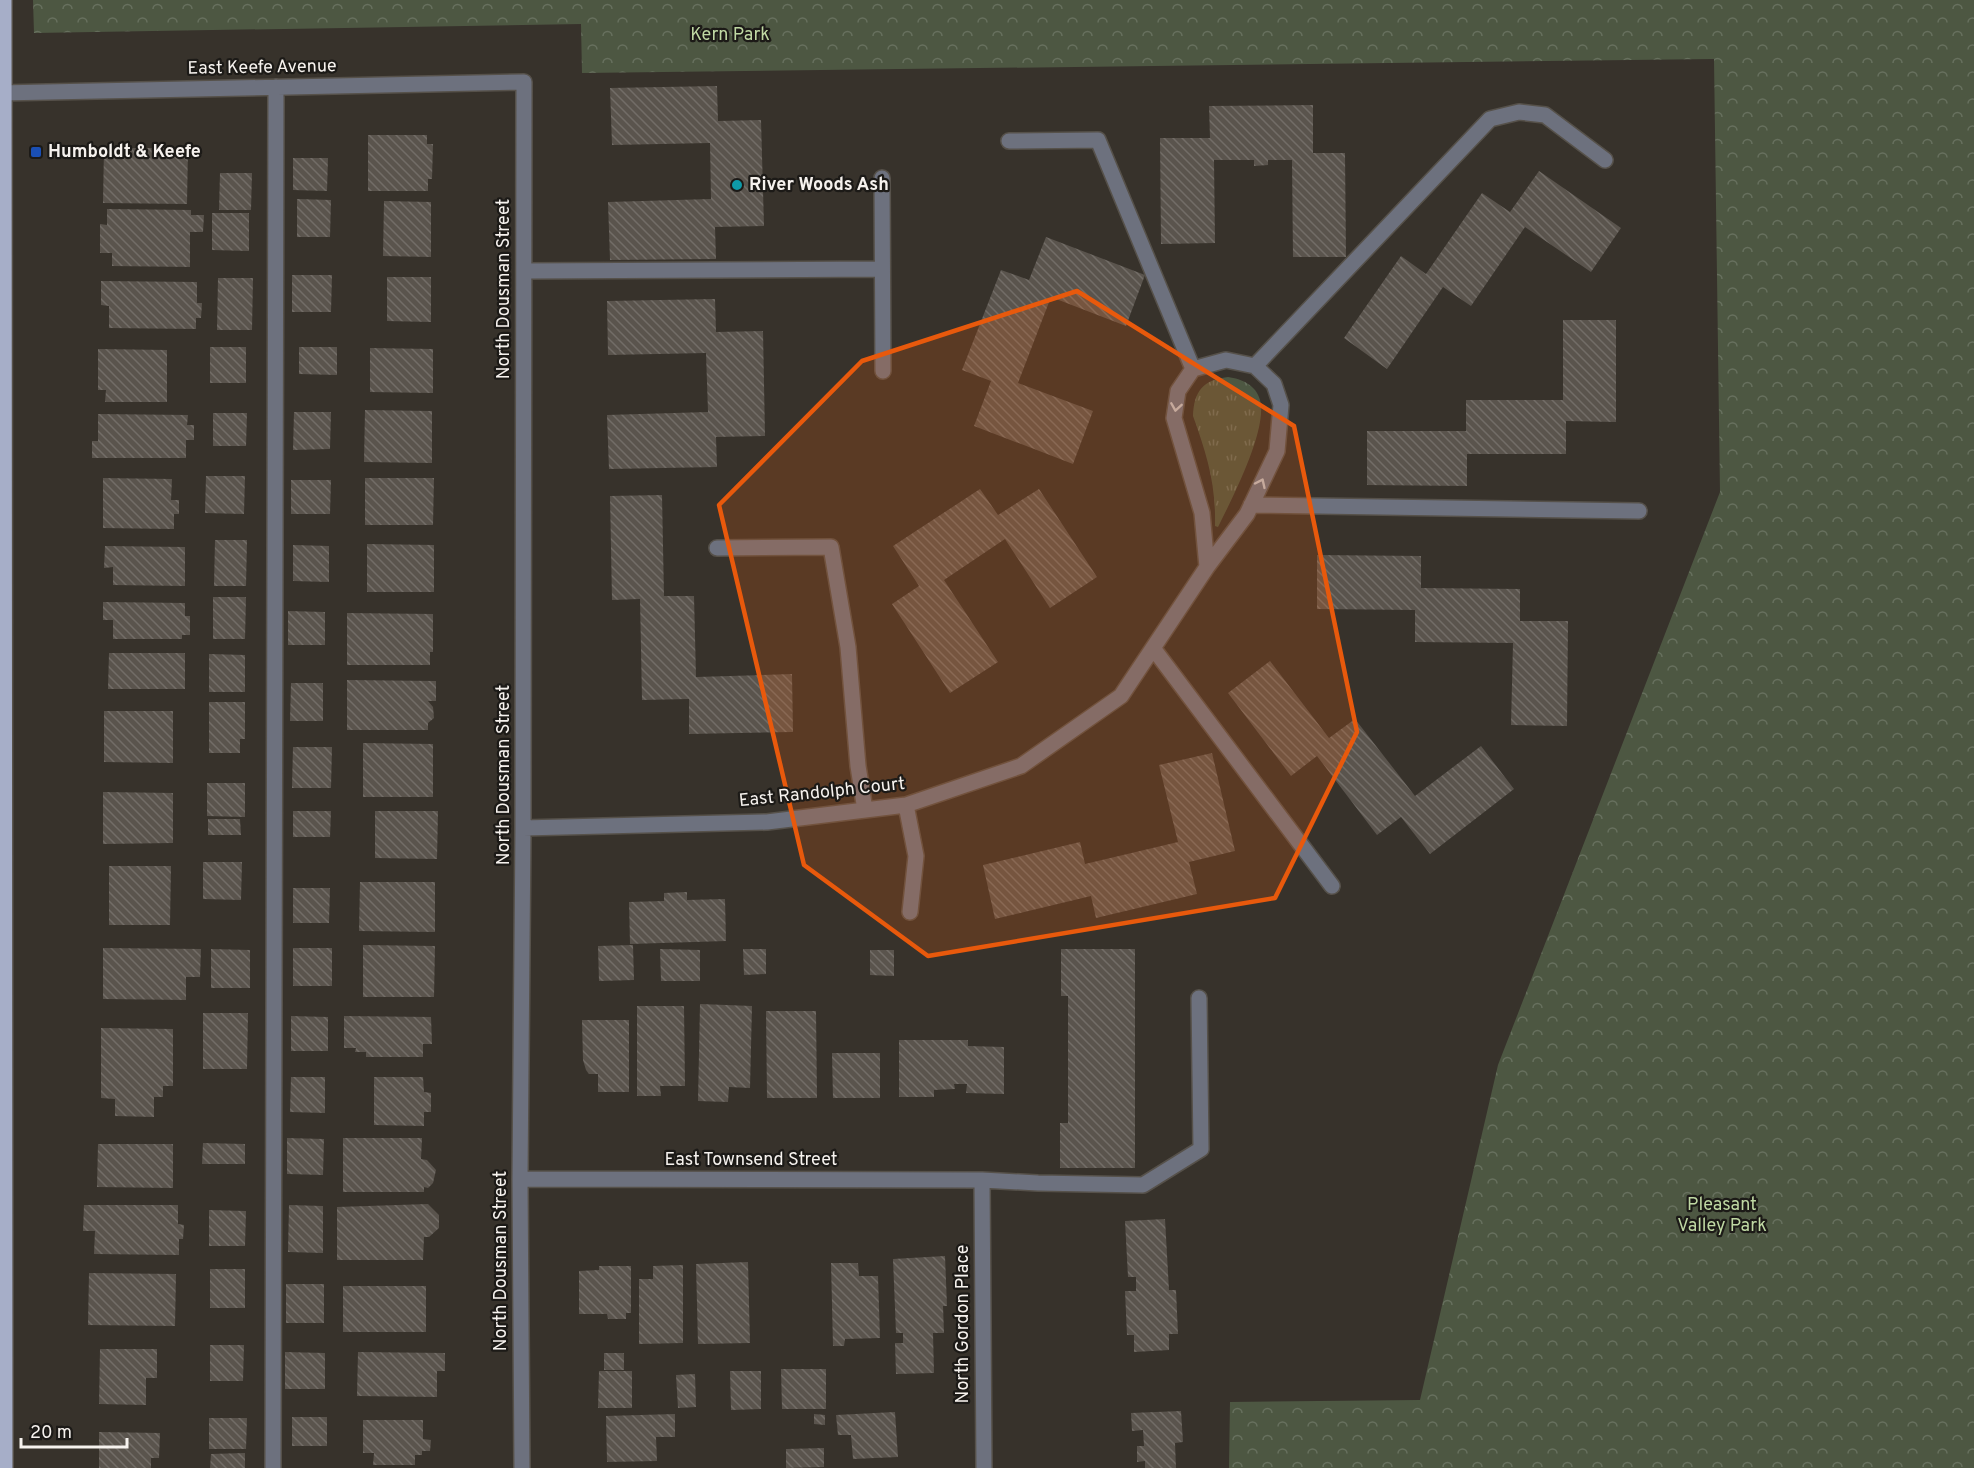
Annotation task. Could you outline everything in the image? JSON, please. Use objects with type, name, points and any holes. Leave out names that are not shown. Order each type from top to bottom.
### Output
[{"type":"main road","points":[[4,0],[2,93],[2,1405],[5,1468]]},
{"type":"street","name":"East Keefe Avenue","points":[[2,93],[524,82]]},
{"type":"street","name":"North Dousman Street","points":[[522,1468],[520,1179],[524,828],[524,82]]},
{"type":"street","points":[[273,1468],[276,87]]},
{"type":"street","points":[[1207,567],[1202,513],[1174,418],[1178,391],[1192,369],[1226,360],[1256,366],[1490,119],[1519,112],[1545,115],[1605,160]]},
{"type":"street","points":[[1009,141],[1098,140],[1192,369]]},
{"type":"street","points":[[882,178],[882,371]]},
{"type":"street","points":[[524,271],[882,269]]},
{"type":"street","name":"East Randolph Court","points":[[524,828],[767,822],[906,805],[1020,766],[1121,696],[1207,567],[1247,514],[1277,451],[1281,405],[1274,384],[1256,366]]},
{"type":"street","points":[[1251,505],[1639,511]]},
{"type":"street","points":[[717,548],[831,547],[848,647],[858,766],[865,810]]},
{"type":"street","points":[[1153,648],[1332,886]]},
{"type":"street","points":[[906,805],[916,856],[910,912]]},
{"type":"street","name":"East Townsend Street","points":[[520,1179],[982,1180],[1143,1185],[1201,1149],[1199,998]]},
{"type":"street","name":"North Gordon Place","points":[[982,1180],[984,1468]]},
{"type":"highlighted area","points":[[1077,291],[1294,426],[1357,732],[1275,898],[928,956],[804,865],[719,505],[862,361]]},
{"type":"green space","name":"Pleasant Valley Park","points":[[33,0],[1974,0],[1974,1468],[1229,1468],[1230,1402],[1420,1400],[1498,1065],[1720,492],[1714,59],[582,73],[581,24],[34,33]]},
{"type":"green space","points":[[1228,377],[1243,381],[1255,390],[1260,400],[1261,413],[1254,446],[1218,527],[1215,526],[1210,470],[1193,416],[1195,400],[1202,388],[1212,381]]},
{"type":"building","name":"River Woods Ash","points":[[717,86],[718,121],[761,120],[764,226],[715,227],[716,259],[610,260],[608,202],[711,199],[710,143],[612,145],[610,88]]},
{"type":"building","points":[[1313,105],[1313,153],[1345,153],[1346,257],[1293,257],[1292,160],[1268,160],[1268,165],[1254,166],[1254,160],[1214,160],[1215,243],[1161,244],[1160,138],[1210,138],[1209,106]]},
{"type":"building","points":[[368,135],[427,135],[427,144],[433,144],[432,179],[428,179],[428,191],[368,191]]},
{"type":"building","points":[[104,148],[188,148],[187,204],[103,203]]},
{"type":"building","points":[[293,158],[328,158],[327,191],[293,190]]},
{"type":"building","points":[[1539,171],[1621,228],[1591,272],[1525,227],[1471,306],[1443,287],[1387,369],[1344,338],[1401,256],[1426,274],[1482,193],[1510,212]]},
{"type":"building","points":[[220,173],[252,173],[251,210],[219,210]]},
{"type":"building","points":[[297,199],[331,200],[330,237],[297,237]]},
{"type":"building","points":[[384,201],[431,202],[431,257],[383,256]]},
{"type":"building","points":[[107,209],[191,210],[191,215],[204,215],[203,232],[190,232],[190,267],[112,266],[112,253],[100,253],[100,224],[107,225]]},
{"type":"building","points":[[212,213],[249,213],[249,251],[212,250]]},
{"type":"building","points":[[1046,237],[1145,275],[1126,326],[1051,297],[1018,383],[1093,411],[1073,464],[974,426],[991,381],[962,370],[1001,270],[1029,280]]},
{"type":"building","points":[[292,275],[332,275],[331,312],[292,312]]},
{"type":"building","points":[[387,277],[431,277],[431,322],[387,321]]},
{"type":"building","points":[[218,278],[253,278],[252,330],[217,330]]},
{"type":"building","points":[[101,281],[197,282],[197,303],[202,303],[201,318],[196,318],[196,329],[109,328],[109,306],[101,305]]},
{"type":"building","points":[[715,299],[716,332],[763,331],[765,436],[716,437],[717,467],[609,469],[607,415],[708,412],[706,353],[608,355],[607,301]]},
{"type":"building","points":[[1563,320],[1616,320],[1616,422],[1566,421],[1566,454],[1467,454],[1467,486],[1367,485],[1367,431],[1466,431],[1466,400],[1563,400]]},
{"type":"building","points":[[210,347],[246,347],[246,383],[210,383]]},
{"type":"building","points":[[299,347],[337,347],[337,375],[299,374]]},
{"type":"building","points":[[370,348],[433,349],[433,393],[370,392]]},
{"type":"building","points":[[98,349],[167,350],[167,402],[105,402],[106,390],[98,390]]},
{"type":"building","points":[[365,410],[432,411],[432,463],[364,462]]},
{"type":"building","points":[[294,412],[331,412],[330,449],[293,450]]},
{"type":"building","points":[[213,413],[247,413],[246,446],[213,446]]},
{"type":"building","points":[[98,414],[188,415],[187,425],[194,425],[194,440],[186,440],[186,458],[92,458],[92,441],[98,441]]},
{"type":"building","points":[[206,476],[245,476],[244,514],[205,513]]},
{"type":"building","points":[[103,478],[172,479],[171,500],[179,500],[179,514],[174,514],[174,529],[103,528]]},
{"type":"building","points":[[365,478],[434,478],[433,525],[365,525]]},
{"type":"building","points":[[291,480],[331,480],[330,514],[291,514]]},
{"type":"building","points":[[980,489],[998,515],[1039,489],[1097,577],[1050,608],[1005,539],[944,580],[998,662],[950,693],[892,604],[919,586],[893,546]]},
{"type":"building","points":[[662,495],[664,596],[694,596],[696,677],[792,674],[793,732],[689,734],[689,699],[642,700],[640,599],[612,600],[610,496]]},
{"type":"building","points":[[215,540],[247,540],[246,586],[214,586]]},
{"type":"building","points":[[367,544],[434,545],[434,592],[367,592]]},
{"type":"building","points":[[293,545],[329,546],[329,582],[293,581]]},
{"type":"building","points":[[105,546],[185,547],[185,586],[113,585],[113,567],[104,568]]},
{"type":"building","points":[[1317,555],[1421,556],[1421,588],[1520,589],[1520,621],[1568,621],[1567,726],[1511,725],[1513,643],[1415,642],[1415,610],[1317,609]]},
{"type":"building","points":[[213,597],[246,597],[245,639],[213,639]]},
{"type":"building","points":[[103,602],[185,603],[185,616],[190,616],[190,635],[182,635],[182,639],[113,639],[113,620],[103,620]]},
{"type":"building","points":[[288,611],[325,612],[325,645],[288,645]]},
{"type":"building","points":[[347,613],[433,614],[433,652],[430,652],[430,665],[347,665]]},
{"type":"building","points":[[109,653],[185,653],[185,689],[108,689]]},
{"type":"building","points":[[209,654],[245,655],[245,692],[209,692]]},
{"type":"building","points":[[1270,661],[1329,738],[1355,719],[1415,796],[1481,746],[1514,789],[1430,854],[1401,817],[1377,835],[1317,756],[1291,776],[1228,693]]},
{"type":"building","points":[[347,680],[436,681],[436,701],[428,701],[433,707],[434,718],[428,723],[428,730],[347,730]]},
{"type":"building","points":[[291,683],[323,683],[323,721],[290,721]]},
{"type":"building","points":[[209,702],[245,702],[245,739],[240,739],[240,753],[209,753]]},
{"type":"building","points":[[104,711],[173,711],[173,763],[104,762]]},
{"type":"building","points":[[363,743],[433,744],[433,797],[363,797]]},
{"type":"building","points":[[293,747],[332,747],[331,788],[292,788]]},
{"type":"building","points":[[1212,753],[1235,851],[1189,862],[1197,894],[1096,918],[1091,896],[995,919],[983,865],[1080,842],[1085,864],[1178,842],[1159,765]]},
{"type":"building","points":[[207,783],[245,783],[245,817],[207,816]]},
{"type":"building","points":[[103,792],[173,793],[173,843],[103,844]]},
{"type":"building","points":[[293,811],[331,811],[330,837],[293,837]]},
{"type":"building","points":[[375,811],[438,811],[437,859],[375,858]]},
{"type":"building","points":[[208,819],[240,819],[241,835],[208,835]]},
{"type":"building","points":[[203,862],[242,862],[241,900],[203,899]]},
{"type":"building","points":[[109,866],[171,866],[170,925],[109,925]]},
{"type":"building","points":[[360,882],[435,882],[435,932],[359,931]]},
{"type":"building","points":[[293,888],[330,888],[329,923],[293,923]]},
{"type":"building","points":[[687,892],[687,900],[725,899],[726,941],[630,944],[629,902],[664,901],[664,893]]},
{"type":"building","points":[[363,945],[435,946],[434,997],[363,997]]},
{"type":"building","points":[[633,945],[634,980],[599,981],[598,946]]},
{"type":"building","points":[[103,948],[201,949],[200,977],[186,977],[186,1000],[103,999]]},
{"type":"building","points":[[293,948],[332,948],[332,986],[293,986]]},
{"type":"building","points":[[211,949],[250,950],[250,988],[211,988]]},
{"type":"building","points":[[660,949],[700,950],[700,981],[661,981]]},
{"type":"building","points":[[743,949],[766,949],[766,974],[744,975]]},
{"type":"building","points":[[1061,949],[1135,949],[1135,1168],[1060,1168],[1060,1123],[1068,1123],[1068,996],[1061,996]]},
{"type":"building","points":[[870,950],[894,950],[894,976],[870,975]]},
{"type":"building","points":[[700,1004],[752,1006],[750,1088],[729,1087],[728,1102],[698,1101]]},
{"type":"building","points":[[637,1006],[684,1006],[685,1086],[660,1086],[661,1096],[637,1096]]},
{"type":"building","points":[[766,1011],[816,1011],[817,1098],[767,1098]]},
{"type":"building","points":[[203,1013],[248,1013],[247,1069],[203,1069]]},
{"type":"building","points":[[291,1016],[328,1017],[328,1051],[291,1051]]},
{"type":"building","points":[[344,1016],[431,1017],[432,1044],[423,1044],[423,1057],[366,1057],[366,1052],[355,1052],[356,1048],[344,1048]]},
{"type":"building","points":[[582,1020],[629,1020],[629,1092],[598,1092],[598,1074],[589,1074],[583,1060]]},
{"type":"building","points":[[101,1028],[173,1029],[173,1086],[163,1086],[163,1097],[154,1097],[154,1117],[115,1116],[115,1099],[101,1098]]},
{"type":"building","points":[[899,1040],[968,1040],[968,1046],[1004,1047],[1004,1094],[966,1093],[967,1084],[954,1084],[955,1089],[934,1090],[934,1097],[899,1097]]},
{"type":"building","points":[[832,1053],[880,1053],[880,1098],[833,1098]]},
{"type":"building","points":[[291,1077],[325,1077],[325,1113],[290,1112]]},
{"type":"building","points":[[374,1077],[423,1077],[424,1092],[431,1093],[431,1112],[424,1112],[424,1126],[374,1125]]},
{"type":"building","points":[[287,1138],[324,1139],[323,1175],[287,1174]]},
{"type":"building","points":[[343,1138],[422,1138],[421,1159],[427,1160],[436,1170],[433,1183],[428,1188],[424,1187],[424,1192],[343,1192]]},
{"type":"building","points":[[203,1143],[245,1144],[245,1164],[202,1164]]},
{"type":"building","points":[[98,1144],[173,1144],[173,1188],[97,1187]]},
{"type":"building","points":[[428,1204],[439,1215],[439,1228],[429,1237],[424,1237],[423,1260],[337,1260],[337,1207]]},
{"type":"building","points":[[84,1205],[178,1205],[178,1224],[184,1225],[183,1239],[179,1239],[179,1255],[94,1254],[95,1231],[83,1231]]},
{"type":"building","points":[[289,1205],[323,1206],[323,1253],[288,1252]]},
{"type":"building","points":[[209,1210],[246,1211],[245,1246],[209,1246]]},
{"type":"building","points":[[1165,1219],[1169,1290],[1176,1290],[1178,1334],[1169,1334],[1169,1350],[1134,1352],[1134,1335],[1127,1335],[1125,1291],[1136,1291],[1136,1277],[1128,1277],[1125,1221]]},
{"type":"building","points":[[945,1256],[947,1306],[943,1306],[944,1333],[933,1333],[934,1373],[896,1374],[895,1343],[903,1343],[903,1333],[896,1333],[893,1259]]},
{"type":"building","points":[[748,1262],[750,1343],[698,1344],[696,1264]]},
{"type":"building","points":[[831,1263],[858,1263],[859,1276],[878,1276],[880,1338],[845,1339],[844,1346],[833,1346]]},
{"type":"building","points":[[683,1265],[683,1343],[639,1344],[639,1279],[653,1279],[653,1266]]},
{"type":"building","points":[[599,1266],[631,1266],[631,1313],[626,1313],[626,1319],[608,1319],[607,1314],[579,1314],[579,1271],[599,1270]]},
{"type":"building","points":[[210,1269],[245,1269],[245,1308],[210,1308]]},
{"type":"building","points":[[89,1273],[176,1274],[175,1326],[88,1325]]},
{"type":"building","points":[[286,1284],[324,1284],[324,1323],[286,1323]]},
{"type":"building","points":[[343,1286],[426,1286],[426,1332],[343,1332]]},
{"type":"building","points":[[210,1345],[244,1345],[243,1381],[210,1381]]},
{"type":"building","points":[[100,1349],[157,1349],[157,1378],[146,1378],[146,1405],[99,1404]]},
{"type":"building","points":[[285,1352],[325,1353],[325,1389],[285,1389]]},
{"type":"building","points":[[358,1352],[445,1353],[445,1371],[437,1371],[437,1397],[357,1396]]},
{"type":"building","points":[[604,1353],[624,1353],[624,1370],[604,1370]]},
{"type":"building","points":[[781,1369],[826,1369],[826,1409],[782,1409]]},
{"type":"building","points":[[599,1371],[632,1371],[632,1408],[598,1408]]},
{"type":"building","points":[[730,1371],[761,1371],[761,1409],[731,1410]]},
{"type":"building","points":[[695,1374],[696,1407],[678,1408],[676,1375]]},
{"type":"building","points":[[1181,1411],[1183,1442],[1175,1443],[1176,1468],[1145,1468],[1145,1461],[1137,1462],[1137,1446],[1144,1446],[1143,1430],[1132,1431],[1131,1413]]},
{"type":"building","points":[[895,1412],[898,1457],[853,1459],[851,1435],[838,1435],[836,1415]]},
{"type":"building","points":[[675,1414],[675,1437],[656,1437],[657,1461],[607,1462],[606,1416]]},
{"type":"building","points":[[814,1414],[825,1415],[825,1425],[814,1424]]},
{"type":"building","points":[[292,1417],[327,1417],[327,1446],[292,1446]]},
{"type":"building","points":[[209,1418],[247,1418],[246,1449],[209,1449]]},
{"type":"building","points":[[363,1420],[423,1420],[423,1439],[431,1440],[430,1451],[422,1451],[422,1455],[415,1455],[415,1465],[373,1465],[374,1453],[363,1453]]},
{"type":"building","points":[[99,1432],[160,1433],[159,1458],[151,1458],[151,1468],[99,1468]]},
{"type":"building","points":[[824,1448],[824,1467],[786,1468],[786,1449]]},
{"type":"building","points":[[245,1453],[245,1468],[210,1468],[211,1454]]},
{"type":"place","name":"Humboldt & Keefe","points":[[36,152]]},
{"type":"place","name":"River Woods Ash","points":[[737,185]]},
{"type":"park label","name":"Kern Park","points":[[730,35]]}]
